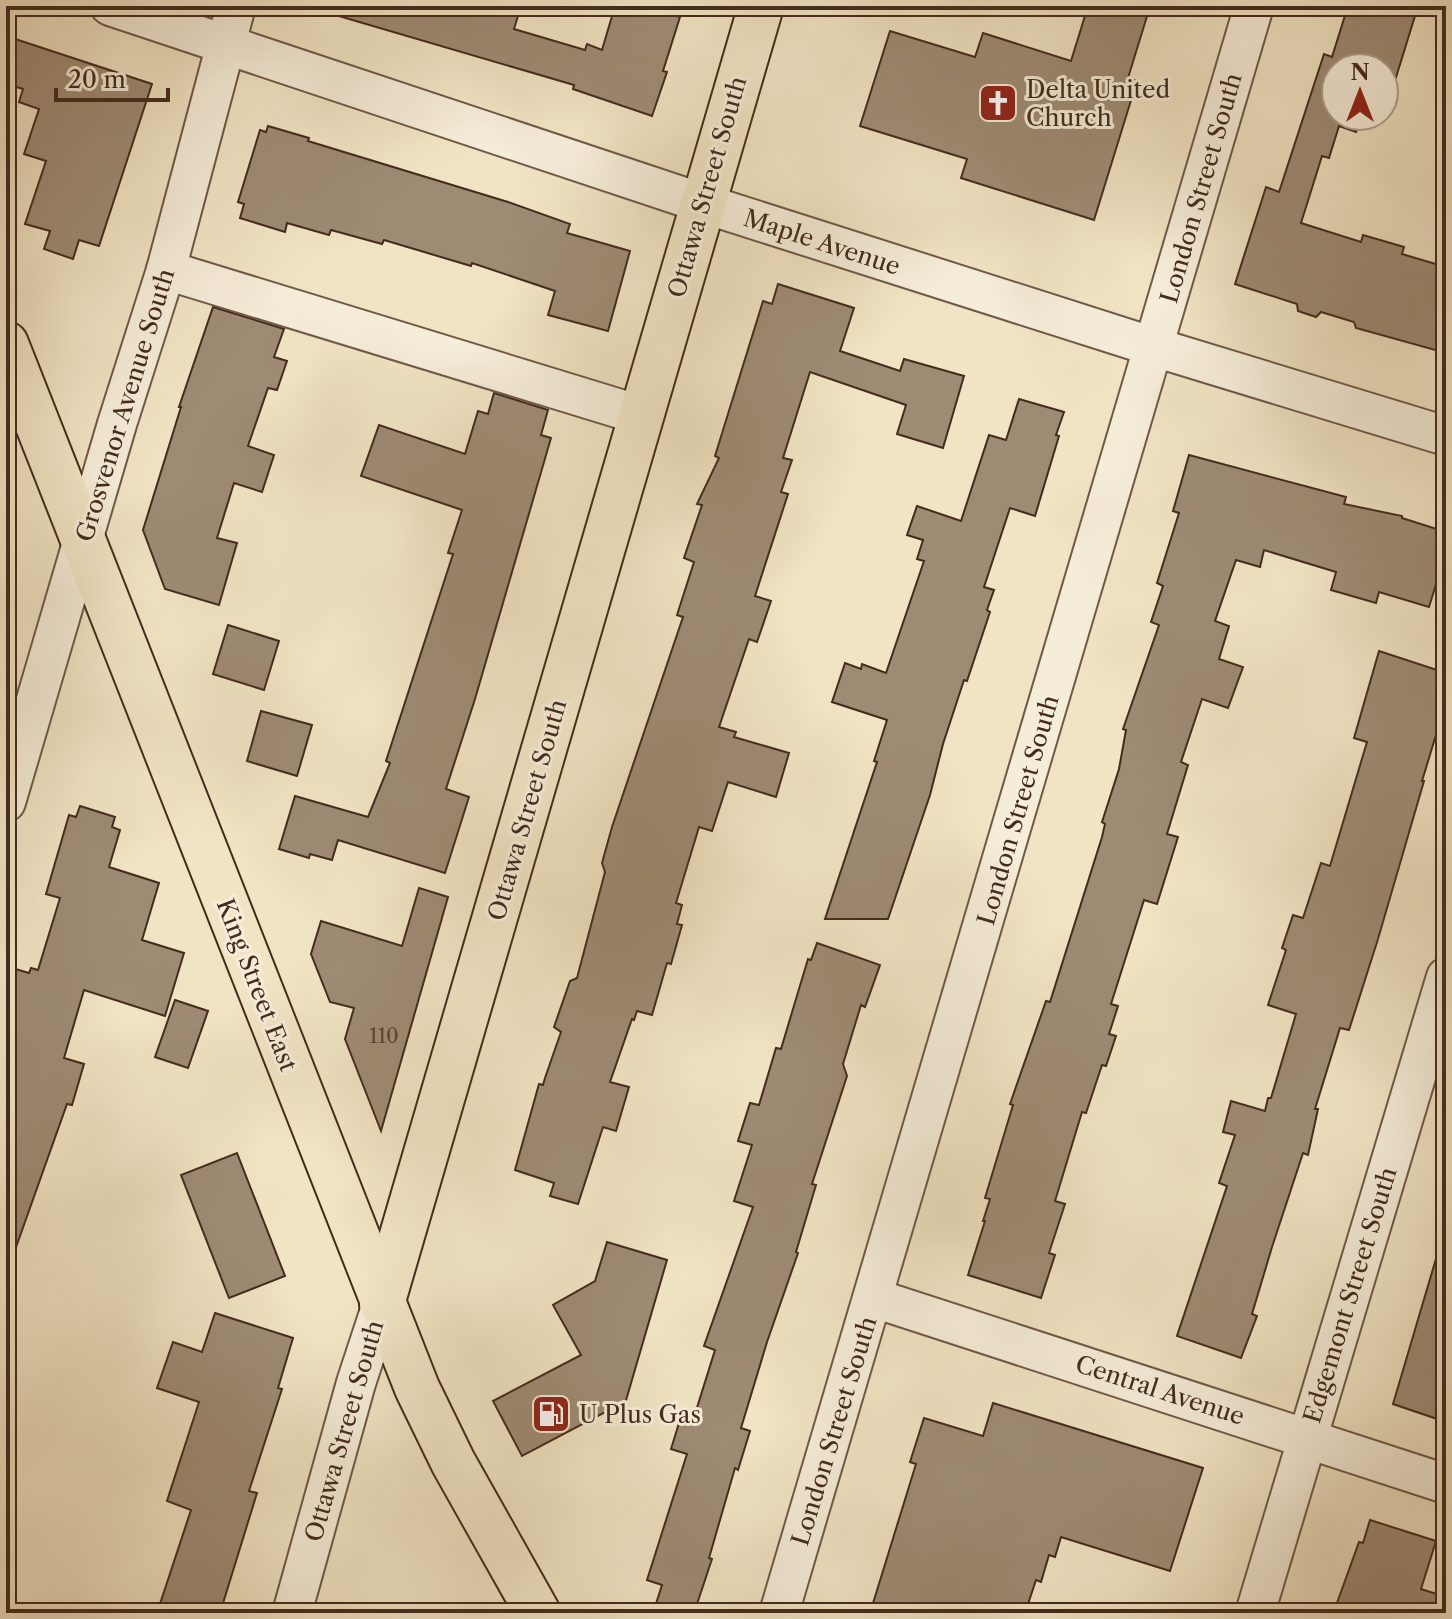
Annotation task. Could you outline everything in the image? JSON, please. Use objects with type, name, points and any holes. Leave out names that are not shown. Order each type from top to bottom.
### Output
[{"type":"main road","name":"Ottawa Street South","points":[[382,1304],[761,6]]},
{"type":"main road","name":"King Street East","points":[[6,344],[417,1388],[453,1462],[538,1613]]},
{"type":"street","name":"Maple Avenue","points":[[110,6],[702,203],[1446,436]]},
{"type":"street","name":"Grosvenor Avenue South","points":[[6,802],[117,424],[166,270],[236,6]]},
{"type":"street","name":"London Street South","points":[[779,1613],[1254,6]]},
{"type":"street","points":[[166,270],[640,415]]},
{"type":"street","name":"Edgemont Street South","points":[[1255,1613],[1446,977]]},
{"type":"street","name":"Central Avenue","points":[[874,1298],[1446,1484]]},
{"type":"street","name":"Ottawa Street South","points":[[292,1613],[356,1383],[382,1304]]},
{"type":"building","points":[[333,6],[521,6],[514,29],[585,50],[587,44],[602,50],[615,6],[644,6],[680,17],[663,71],[667,72],[652,116],[573,89],[574,85],[332,14]]},
{"type":"building","name":"Delta United Church","points":[[1088,6],[1124,6],[1148,13],[1128,78],[1137,81],[1094,220],[961,178],[967,159],[860,126],[890,31],[975,57],[983,33],[1071,61]]},
{"type":"building","points":[[1348,6],[1385,6],[1415,16],[1400,64],[1400,52],[1334,52]]},
{"type":"building","points":[[6,36],[152,84],[99,246],[79,240],[73,259],[44,249],[50,231],[25,224],[46,161],[24,154],[39,109],[19,102],[23,89],[6,84]]},
{"type":"building","points":[[1320,66],[1320,132],[1337,132],[1329,158],[1322,156],[1301,223],[1361,242],[1363,235],[1404,247],[1402,254],[1446,267],[1446,353],[1356,328],[1354,322],[1321,312],[1316,317],[1298,311],[1297,304],[1235,284],[1266,187],[1279,192]]},
{"type":"building","points":[[268,126],[508,202],[570,224],[567,233],[630,251],[608,331],[548,315],[555,291],[472,263],[471,266],[384,240],[382,244],[331,230],[329,235],[287,223],[285,232],[240,218],[244,204],[238,202],[260,130],[266,132]]},
{"type":"building","points":[[778,284],[854,308],[840,351],[900,371],[904,359],[964,376],[943,448],[897,434],[906,405],[810,372],[783,458],[792,460],[781,492],[788,494],[755,596],[771,601],[757,642],[749,639],[719,727],[736,732],[734,737],[789,753],[776,797],[728,782],[712,831],[699,827],[676,903],[682,905],[677,924],[682,925],[671,964],[667,963],[652,1015],[637,1011],[632,1019],[610,1082],[629,1087],[616,1131],[603,1127],[578,1204],[550,1196],[554,1183],[515,1170],[539,1084],[543,1085],[561,1032],[554,1027],[570,981],[577,978],[605,872],[602,863],[612,827],[683,617],[677,615],[694,562],[684,558],[702,505],[697,504],[719,458],[715,456],[763,301],[772,304]]},
{"type":"building","points":[[213,307],[284,329],[274,357],[287,361],[277,390],[268,388],[248,446],[274,455],[262,492],[234,483],[217,538],[237,543],[219,605],[165,589],[143,530],[179,407]]},
{"type":"building","points":[[494,393],[548,410],[541,435],[551,438],[446,789],[469,797],[445,873],[338,840],[332,860],[310,854],[309,858],[279,849],[295,796],[368,817],[390,763],[386,761],[453,554],[448,553],[462,510],[361,476],[379,425],[465,454],[478,411],[488,414]]},
{"type":"building","points":[[1019,399],[1064,412],[1056,435],[1059,436],[1035,516],[1010,508],[984,587],[994,590],[987,610],[990,612],[967,681],[964,680],[930,795],[888,919],[825,919],[877,762],[874,761],[887,720],[832,702],[845,663],[861,669],[862,664],[886,673],[924,561],[917,559],[923,540],[907,535],[917,506],[961,521],[989,435],[1006,440]]},
{"type":"building","points":[[1189,455],[1346,497],[1344,504],[1402,516],[1446,532],[1446,584],[1437,581],[1429,607],[1379,592],[1376,603],[1331,590],[1336,572],[1264,550],[1260,567],[1236,560],[1215,621],[1229,626],[1219,659],[1243,667],[1228,708],[1202,699],[1181,762],[1188,765],[1167,834],[1178,837],[1157,904],[1144,900],[1111,1004],[1118,1006],[1109,1034],[1116,1036],[1106,1066],[1102,1065],[1086,1113],[1082,1112],[1055,1201],[1065,1204],[1049,1253],[1055,1255],[1041,1298],[968,1275],[985,1221],[990,1199],[985,1198],[1013,1105],[1010,1104],[1046,1001],[1050,1002],[1102,837],[1105,824],[1102,822],[1119,769],[1126,730],[1123,729],[1159,625],[1151,622],[1163,586],[1157,583],[1179,513],[1173,511]]},
{"type":"building","points":[[228,625],[279,641],[264,690],[213,674]]},
{"type":"building","points":[[1379,651],[1446,673],[1446,702],[1378,939],[1349,1030],[1340,1028],[1315,1109],[1318,1109],[1308,1155],[1303,1153],[1252,1314],[1257,1316],[1241,1358],[1177,1336],[1227,1186],[1219,1183],[1235,1135],[1223,1132],[1231,1101],[1265,1111],[1296,1014],[1268,1005],[1286,950],[1282,948],[1293,915],[1303,918],[1321,863],[1330,866],[1367,742],[1354,738]]},
{"type":"building","points":[[261,711],[312,725],[297,776],[247,761]]},
{"type":"building","points":[[80,806],[115,817],[112,827],[120,830],[109,867],[159,883],[142,940],[184,953],[165,1016],[84,990],[64,1058],[84,1064],[72,1105],[67,1104],[10,1264],[6,1264],[6,1042],[13,1016],[6,1014],[6,989],[12,968],[29,973],[31,968],[38,970],[60,898],[46,894],[69,815],[76,817]]},
{"type":"building","points":[[419,888],[448,897],[381,1131],[345,1039],[354,1008],[330,1002],[311,954],[321,921],[402,946]]},
{"type":"building","points":[[817,943],[880,965],[865,1007],[861,1005],[843,1064],[847,1076],[812,1184],[816,1185],[798,1253],[741,1428],[750,1431],[738,1470],[735,1468],[709,1558],[712,1559],[694,1613],[653,1613],[662,1585],[647,1580],[687,1454],[671,1449],[683,1410],[695,1414],[715,1350],[704,1346],[753,1207],[734,1201],[752,1145],[738,1141],[750,1103],[759,1105],[776,1048],[781,1049],[808,959],[811,960]]},
{"type":"building","points":[[175,1000],[208,1011],[188,1068],[155,1057]]},
{"type":"building","points":[[237,1153],[285,1276],[229,1298],[181,1175]]},
{"type":"building","points":[[607,1242],[667,1260],[622,1414],[609,1410],[522,1456],[493,1401],[581,1355],[553,1305],[595,1281]]},
{"type":"building","points":[[1438,1252],[1446,1253],[1446,1422],[1393,1404]]},
{"type":"building","points":[[215,1313],[293,1338],[278,1388],[282,1389],[249,1491],[257,1493],[220,1613],[157,1613],[191,1510],[167,1501],[199,1402],[157,1388],[173,1342],[202,1352]]},
{"type":"building","points":[[993,1403],[1203,1468],[1170,1571],[1061,1537],[1055,1557],[1049,1555],[1041,1582],[1036,1580],[1025,1613],[870,1613],[916,1464],[910,1462],[924,1418],[983,1436]]},
{"type":"building","points":[[1370,1520],[1436,1541],[1421,1589],[1446,1597],[1446,1613],[1351,1613],[1353,1608],[1337,1603]]},
{"type":"place","name":"Delta United Church","points":[[998,103]]},
{"type":"place","name":"U Plus Gas","points":[[551,1414]]}]
